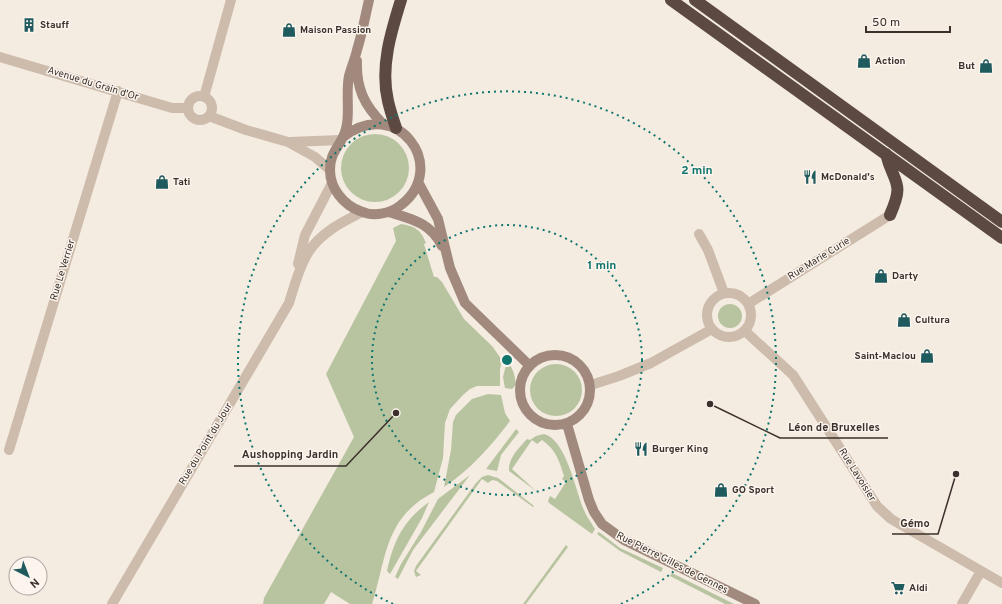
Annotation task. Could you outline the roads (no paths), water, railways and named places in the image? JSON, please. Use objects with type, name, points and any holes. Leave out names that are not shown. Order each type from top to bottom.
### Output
[{"type":"highway","points":[[396,128],[387,100],[386,69],[390,35],[401,0]]},
{"type":"highway","points":[[672,0],[1002,238]]},
{"type":"highway","points":[[695,0],[1002,222]]},
{"type":"highway","points":[[708,0],[767,52]]},
{"type":"highway","points":[[886,154],[890,168],[896,177],[898,188],[897,200],[890,215]]},
{"type":"street","points":[[204,96],[231,0]]},
{"type":"street","points":[[342,138],[346,120],[349,77],[358,49],[369,0]]},
{"type":"street","points":[[358,49],[357,82],[361,95],[365,103],[383,124]]},
{"type":"street","name":"Avenue du Grain d'Or","points":[[0,56],[172,108],[188,108]]},
{"type":"street","name":"Rue Le Verrier","points":[[9,450],[118,92]]},
{"type":"street","points":[[204,96],[211,103],[212,108],[209,116],[201,120],[196,120],[189,114],[189,102],[194,97],[204,96]]},
{"type":"street","points":[[209,116],[246,130],[288,142],[315,157],[330,170]]},
{"type":"street","points":[[383,124],[396,128],[414,145],[418,155],[420,169],[418,182],[410,196],[400,206],[389,212],[375,214],[362,212],[350,207],[340,197],[332,183],[330,170],[334,150],[342,138],[359,126],[383,124]]},
{"type":"street","points":[[288,142],[342,138]]},
{"type":"street","points":[[418,182],[438,219],[446,255],[454,281],[465,303],[530,366]]},
{"type":"street","name":"Rue du Point du Jour","points":[[296,282],[304,235],[332,183]]},
{"type":"street","name":"Rue du Point du Jour","points":[[112,604],[289,303],[308,253],[322,237],[343,221],[362,212]]},
{"type":"street","points":[[389,212],[426,225],[439,240],[446,255]]},
{"type":"street","name":"Rue Marie Curie","points":[[748,304],[890,215]]},
{"type":"street","points":[[699,234],[708,250],[724,293]]},
{"type":"street","points":[[724,293],[738,295],[748,304],[751,318],[745,331],[737,336],[728,337],[719,335],[712,329],[708,321],[707,313],[710,304],[716,297],[724,293]]},
{"type":"street","points":[[591,385],[651,363],[712,329]]},
{"type":"street","name":"Rue Lavoisier","points":[[745,331],[793,375],[877,506],[890,519],[1002,583]]},
{"type":"street","points":[[559,354],[571,358],[584,368],[589,376],[591,385],[591,394],[587,406],[577,418],[567,424],[554,426],[544,424],[532,416],[523,406],[520,394],[521,380],[524,372],[535,360],[546,355],[559,354]]},
{"type":"street","name":"Rue Pierre Gilles de Gennes","points":[[567,424],[589,500],[594,512],[602,524],[624,540],[754,604]]},
{"type":"street","points":[[962,604],[981,571]]},
{"type":"place","name":"Stauff","points":[[29,25]]},
{"type":"place","name":"Maison Passion","points":[[289,30]]},
{"type":"place","name":"Action","points":[[864,61]]},
{"type":"place","name":"But","points":[[986,66]]},
{"type":"place","name":"McDonald's","points":[[810,177]]},
{"type":"place","name":"Tati","points":[[162,182]]},
{"type":"place","name":"Darty","points":[[881,276]]},
{"type":"place","name":"Cultura","points":[[904,320]]},
{"type":"place","name":"Saint-Maclou","points":[[927,356]]},
{"type":"place","name":"Léon de Bruxelles","points":[[710,404]]},
{"type":"place","name":"Aushopping Jardin","points":[[396,413]]},
{"type":"place","name":"Burger King","points":[[641,449]]},
{"type":"place","name":"Gémo","points":[[956,474]]},
{"type":"place","name":"GO Sport","points":[[721,490]]},
{"type":"place","name":"Aldi","points":[[898,588]]}]
